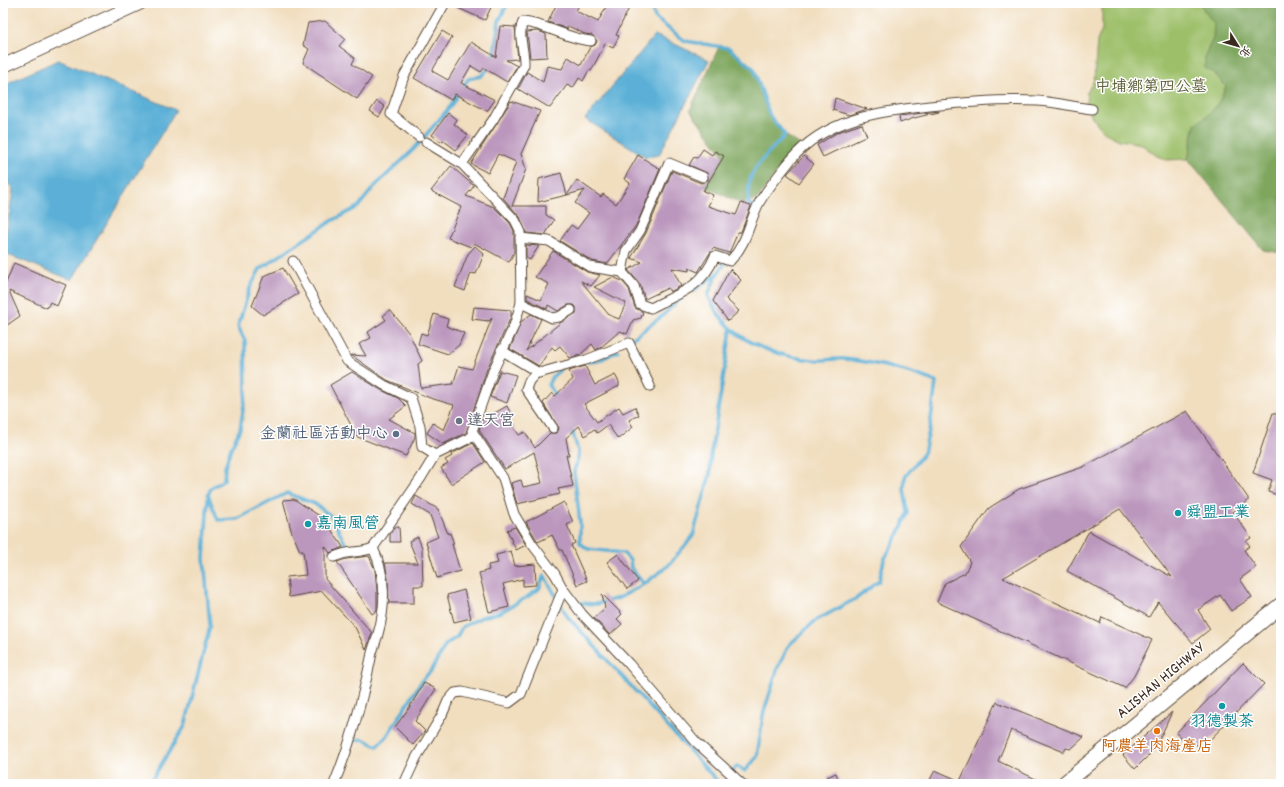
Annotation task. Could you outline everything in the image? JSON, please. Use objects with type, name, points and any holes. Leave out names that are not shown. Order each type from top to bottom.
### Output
[{"type":"main road","name":"ALISHAN HIGHWAY","points":[[1064,784],[1281,605]]},
{"type":"street","points":[[3,66],[140,3]]},
{"type":"street","points":[[445,3],[404,76],[391,114],[422,140],[462,164],[515,220],[520,230],[521,303],[514,326],[501,350],[472,431],[503,478],[514,514],[532,544],[555,574],[563,590],[582,614],[629,664],[696,742],[742,784]]},
{"type":"street","points":[[462,164],[494,120],[524,65],[520,27],[523,22],[535,23],[579,40],[591,41]]},
{"type":"street","points":[[520,238],[549,241],[590,267],[622,272],[634,286],[640,304],[651,308],[687,292],[706,275],[715,256],[730,260],[740,250],[758,204],[794,156],[816,137],[857,118],[878,112],[974,101],[1039,101],[1092,109]]},
{"type":"street","points":[[622,272],[626,251],[640,231],[669,163],[703,177]]},
{"type":"street","points":[[293,261],[347,362],[384,385],[411,398],[420,426],[422,447],[435,455]]},
{"type":"street","points":[[521,303],[552,318],[559,317],[571,310]]},
{"type":"street","points":[[501,350],[539,373],[586,360],[628,343],[650,386]]},
{"type":"street","points":[[537,372],[529,381],[526,389],[553,428]]},
{"type":"street","points":[[334,557],[345,552],[366,551],[373,548],[435,455],[474,436]]},
{"type":"street","points":[[334,784],[347,752],[357,720],[384,608],[381,563],[373,548]]},
{"type":"street","points":[[404,784],[416,758],[442,715],[448,701],[456,693],[462,692],[509,703],[521,694],[563,590]]},
{"type":"green space","name":"中埔鄉第四公墓","points":[[1102,3],[1201,3],[1203,9],[1215,23],[1213,39],[1205,55],[1215,74],[1226,86],[1215,108],[1195,125],[1188,159],[1167,160],[1157,156],[1141,144],[1119,140],[1104,132],[1092,117],[1086,104],[1087,92],[1094,80],[1097,41],[1102,29]]},
{"type":"green space","points":[[1201,3],[1281,3],[1281,253],[1263,250],[1188,159],[1195,124],[1215,108],[1226,86],[1215,74],[1205,68],[1205,55],[1213,39],[1214,23],[1203,9]]},
{"type":"green space","points":[[719,47],[729,48],[754,69],[770,116],[785,135],[799,144],[757,199],[741,203],[705,187],[724,156],[690,110]]},
{"type":"water","points":[[655,35],[709,60],[659,155],[646,157],[585,119]]},
{"type":"water","points":[[58,60],[176,110],[72,280],[3,253],[13,190],[3,175],[3,85]]},
{"type":"building","points":[[451,3],[493,3],[485,20],[451,5]]},
{"type":"building","points":[[557,3],[580,3],[576,11],[598,22],[608,3],[623,3],[630,6],[616,35],[619,36],[613,48],[605,44],[591,71],[589,70],[583,81],[579,78],[573,88],[567,85],[550,108],[518,89],[527,72],[543,82],[547,66],[562,69],[568,57],[581,65],[590,47],[595,45],[597,41],[592,35],[585,34],[568,26],[567,29],[548,22]]},
{"type":"building","points":[[325,21],[345,39],[339,46],[355,58],[352,64],[372,77],[357,99],[303,63],[309,49],[303,45],[308,23]]},
{"type":"building","points":[[500,26],[515,27],[518,59],[506,60],[517,66],[507,82],[484,68],[481,72],[471,66],[461,83],[495,100],[487,111],[455,94],[451,100],[414,78],[442,31],[452,37],[432,71],[448,80],[471,42],[496,57]]},
{"type":"building","points":[[538,31],[546,34],[547,57],[530,58],[527,32]]},
{"type":"building","points":[[835,98],[867,109],[849,115],[833,110]]},
{"type":"building","points":[[377,101],[385,107],[379,117],[370,111]]},
{"type":"building","points":[[511,101],[540,111],[521,154],[526,169],[512,206],[546,206],[546,215],[554,220],[545,235],[526,233],[520,217],[503,198],[516,162],[498,154],[488,173],[471,164]]},
{"type":"building","points":[[939,112],[900,123],[899,116]]},
{"type":"building","points":[[448,113],[457,120],[454,124],[468,135],[456,150],[443,140],[441,142],[432,135]]},
{"type":"building","points":[[862,124],[867,136],[823,157],[817,145],[838,132]]},
{"type":"building","points":[[703,149],[712,155],[715,151],[724,156],[703,191],[713,195],[708,206],[736,215],[741,203],[751,206],[741,232],[738,232],[729,253],[713,248],[698,272],[689,268],[689,271],[672,268],[681,286],[670,292],[668,288],[645,299],[640,284],[628,270],[642,262],[631,258],[646,233],[672,171],[701,183],[708,180],[707,173],[689,165],[694,157],[697,158]]},
{"type":"building","points":[[638,155],[660,169],[637,224],[607,264],[592,261],[560,241],[571,225],[577,229],[589,213],[575,203],[585,190],[567,195],[577,180],[601,197],[603,194],[616,204],[630,183],[624,179]]},
{"type":"building","points":[[804,156],[814,164],[799,183],[787,174]]},
{"type":"building","points":[[451,166],[474,186],[466,196],[494,207],[510,223],[514,231],[514,252],[509,262],[474,243],[471,247],[448,238],[461,207],[431,191]]},
{"type":"building","points":[[561,173],[567,195],[538,202],[539,179]]},
{"type":"building","points":[[526,245],[539,246],[530,260],[526,258]]},
{"type":"building","points":[[475,246],[484,254],[476,274],[471,273],[465,291],[455,287],[468,254]]},
{"type":"building","points":[[553,251],[587,272],[600,275],[591,286],[581,281],[609,315],[619,319],[626,303],[594,287],[613,277],[622,281],[629,289],[635,308],[643,312],[641,318],[633,320],[627,334],[620,331],[600,348],[596,350],[592,344],[580,355],[570,358],[560,346],[555,350],[552,347],[539,366],[510,349],[521,322],[531,314],[541,319],[526,351],[560,323],[576,313],[576,307],[574,305],[568,305],[558,311],[548,305],[547,309],[527,299],[527,294],[541,300],[549,284],[535,277]]},
{"type":"building","points":[[14,263],[66,285],[57,306],[50,302],[47,308],[9,291],[20,316],[3,328],[3,276],[6,283]]},
{"type":"building","points":[[283,268],[298,294],[263,315],[252,306],[264,276]]},
{"type":"building","points":[[730,269],[741,280],[726,299],[739,311],[728,321],[713,301]]},
{"type":"building","points":[[474,307],[511,310],[511,317],[487,369],[466,433],[443,444],[427,433],[433,423],[444,430],[454,405],[430,398],[387,380],[351,355],[366,356],[359,344],[371,338],[368,332],[386,320],[383,316],[390,310],[409,333],[422,361],[418,364],[421,388],[453,384],[459,366],[472,369],[492,318],[489,321],[472,319]]},
{"type":"building","points":[[434,314],[448,319],[446,326],[464,333],[459,345],[448,354],[418,344],[421,333],[427,335]]},
{"type":"building","points":[[585,366],[595,385],[615,375],[619,382],[619,386],[584,404],[597,422],[619,407],[623,413],[635,407],[639,415],[629,420],[633,427],[618,439],[608,425],[597,433],[594,429],[585,436],[579,426],[566,438],[569,455],[566,455],[573,486],[558,489],[560,494],[517,504],[511,483],[521,480],[523,487],[542,483],[534,452],[505,469],[479,430],[482,420],[507,406],[512,416],[508,419],[519,435],[525,432],[535,448],[550,433],[557,433],[559,428],[543,403],[552,393],[555,396],[573,379],[569,371]]},
{"type":"building","points":[[500,371],[516,375],[507,403],[490,397]]},
{"type":"building","points":[[352,372],[381,390],[398,398],[406,406],[389,419],[415,433],[415,437],[406,456],[350,434],[352,427],[330,385]]},
{"type":"building","points":[[1187,411],[1248,498],[1248,501],[1233,512],[1251,538],[1246,541],[1250,546],[1244,550],[1256,567],[1240,579],[1252,597],[1231,611],[1220,595],[1198,610],[1210,629],[1193,643],[1158,602],[1149,617],[1067,571],[1089,531],[1172,577],[1120,509],[1003,578],[1100,623],[1102,617],[1152,640],[1134,676],[1125,688],[937,602],[945,583],[965,573],[970,562],[961,547],[989,508],[1019,489],[1083,467]]},
{"type":"building","points":[[1273,413],[1281,416],[1281,496],[1268,492],[1272,480],[1253,473]]},
{"type":"building","points":[[473,443],[485,462],[451,484],[441,468],[448,464],[445,460],[452,456],[451,454]]},
{"type":"building","points":[[416,496],[438,509],[448,534],[450,533],[454,544],[452,544],[460,571],[437,578],[426,542],[438,537],[430,515],[412,504]]},
{"type":"building","points":[[294,499],[324,519],[343,547],[330,553],[325,546],[325,579],[372,633],[366,650],[355,627],[322,591],[289,597],[287,577],[306,575],[303,551],[300,551],[291,530],[283,500]]},
{"type":"building","points":[[564,502],[573,522],[567,525],[575,543],[571,545],[587,581],[577,585],[562,550],[560,550],[552,535],[538,542],[526,522]]},
{"type":"building","points":[[395,527],[399,527],[400,542],[390,542],[390,534]]},
{"type":"building","points":[[515,527],[526,545],[516,550],[507,530]]},
{"type":"building","points":[[418,537],[422,548],[423,586],[414,586],[414,603],[389,603],[388,579],[385,563],[418,563],[409,541]]},
{"type":"building","points":[[511,551],[515,566],[535,564],[536,585],[523,586],[523,579],[503,584],[509,607],[489,612],[479,573],[489,570],[488,565],[498,563],[496,555]]},
{"type":"building","points":[[618,554],[638,581],[627,589],[607,562]]},
{"type":"building","points":[[369,556],[375,570],[377,591],[377,610],[372,614],[337,562],[346,559]]},
{"type":"building","points":[[464,590],[471,618],[454,622],[447,595]]},
{"type":"building","points":[[602,594],[622,614],[617,619],[622,624],[610,635],[594,618],[605,608]]},
{"type":"building","name":"羽德製茶","points":[[1243,663],[1264,684],[1201,749],[1194,742],[1190,746],[1176,733]]},
{"type":"building","points":[[424,683],[436,689],[415,721],[425,731],[413,745],[395,727],[409,708]]},
{"type":"building","points":[[997,702],[1084,737],[1071,749],[1066,748],[1064,752],[1011,730],[998,761],[1046,784],[928,784],[935,770],[960,781]]},
{"type":"building","name":"阿農羊肉海產店","points":[[1172,712],[1155,749],[1135,769],[1123,755]]},
{"type":"building","points":[[836,773],[840,784],[830,784],[827,777]]},
{"type":"waterway","points":[[493,60],[499,21],[508,3]]},
{"type":"waterway","points":[[651,3],[655,18],[685,41],[729,48],[754,69],[770,116],[785,135],[758,165],[751,178],[748,203],[755,206],[754,208]]},
{"type":"waterway","points":[[463,87],[468,79],[481,76],[490,67]]},
{"type":"waterway","points":[[351,549],[347,547],[332,517],[315,504],[287,493],[237,519],[218,520],[208,495],[211,488],[224,480],[225,467],[231,448],[240,429],[246,392],[245,341],[238,326],[250,288],[260,269],[330,222],[358,207],[373,188],[413,150],[450,107],[459,92]]},
{"type":"waterway","points":[[723,784],[737,766],[745,771],[757,757],[763,715],[778,667],[789,645],[815,621],[857,598],[879,581],[884,560],[908,513],[904,489],[905,477],[924,453],[930,426],[936,382],[903,371],[867,362],[845,359],[818,360],[798,358],[766,349],[751,342],[738,334],[726,323],[716,310],[708,295],[717,274],[727,261]]},
{"type":"waterway","points":[[693,291],[717,274]]},
{"type":"waterway","points":[[629,341],[661,317],[682,297]]},
{"type":"waterway","points":[[577,603],[597,604],[619,598],[644,584],[668,566],[693,536],[710,474],[711,453],[731,330]]},
{"type":"waterway","points":[[589,362],[598,361],[618,351]]},
{"type":"waterway","points":[[558,398],[548,385],[552,377],[560,370]]},
{"type":"waterway","points":[[571,427],[579,454],[574,472],[580,522],[580,543],[588,549],[623,553],[630,560],[631,568],[644,584]]},
{"type":"waterway","points":[[149,784],[185,726],[210,626],[204,558],[208,498]]},
{"type":"waterway","points":[[351,741],[363,739],[377,746],[387,736],[423,679],[431,671],[446,644],[457,637],[462,627],[482,617],[501,612],[527,597],[539,589],[544,575],[567,616],[720,784]]},
{"type":"waterway","points":[[365,668],[368,655]]},
{"type":"place","name":"達天宮","points":[[459,421]]},
{"type":"place","name":"金蘭社區活動中心","points":[[396,434]]},
{"type":"place","name":"舜盟工業","points":[[1178,513]]},
{"type":"place","name":"嘉南風管","points":[[308,524]]},
{"type":"place","name":"羽德製茶","points":[[1222,706]]},
{"type":"place","name":"阿農羊肉海產店","points":[[1157,731]]}]
